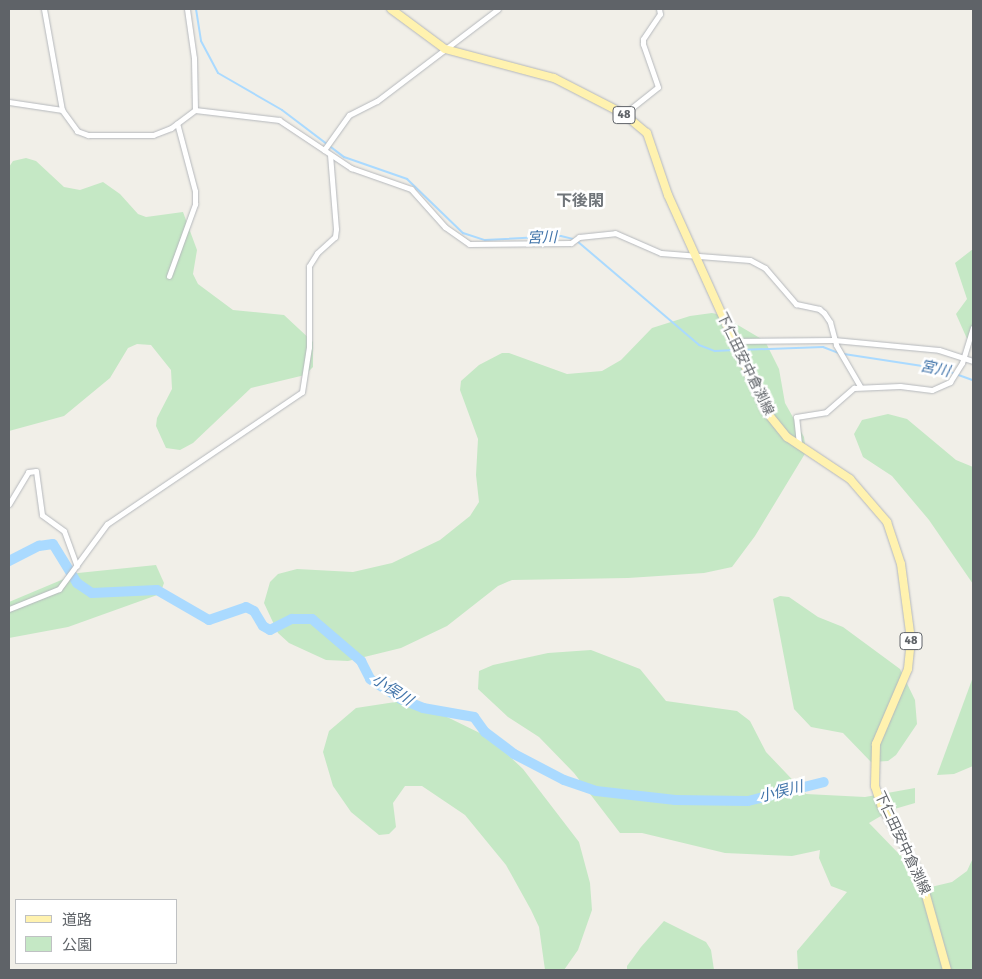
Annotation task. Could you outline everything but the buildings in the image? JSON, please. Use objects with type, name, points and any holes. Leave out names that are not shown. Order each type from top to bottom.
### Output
[{"type":"main road","name":"下仁田安中倉渕線","points":[[391,9],[445,49],[554,78],[624,114],[639,125],[653,144],[668,195],[738,355],[771,420],[799,444],[850,479],[867,495],[887,522],[896,545],[911,629],[910,654],[903,682],[876,744],[875,786],[882,807],[920,874],[947,970]]},
{"type":"street","points":[[44,9],[62,110],[77,131],[88,135],[153,134],[177,123],[195,110],[285,122],[351,168],[411,189],[445,227],[469,244],[495,246],[573,242],[579,237],[615,233],[650,250],[750,260],[765,268],[796,304],[819,309],[824,313],[830,322],[840,354],[847,359],[851,375],[860,386],[870,390],[900,386],[932,390],[950,382],[957,374],[963,360],[973,328]]},
{"type":"street","points":[[188,9],[194,58],[195,110]]},
{"type":"street","points":[[324,150],[349,115],[377,101],[498,9]]},
{"type":"street","points":[[624,114],[658,87],[643,44],[643,38],[660,14],[659,9]]},
{"type":"street","points":[[9,102],[62,110]]},
{"type":"street","points":[[169,276],[194,204],[189,165],[177,123]]},
{"type":"street","points":[[9,609],[59,589],[99,533],[122,513],[302,392],[309,347],[310,266],[316,253],[335,237],[336,229],[330,154]]},
{"type":"street","points":[[733,343],[835,343],[939,350],[963,360],[973,361]]},
{"type":"street","points":[[799,444],[796,417],[826,412],[850,390],[860,386]]},
{"type":"street","points":[[9,504],[28,472],[36,470],[42,515],[64,531],[77,566]]},
{"type":"green space","points":[[26,158],[36,161],[64,187],[80,190],[103,182],[120,194],[138,214],[146,217],[183,212],[197,250],[193,274],[198,284],[233,310],[284,315],[313,342],[313,367],[305,375],[251,388],[193,443],[180,450],[166,448],[156,426],[157,418],[172,389],[171,370],[151,345],[137,344],[128,348],[110,378],[64,416],[9,431],[9,167],[13,161]]},
{"type":"green space","points":[[973,249],[973,344],[968,341],[956,314],[967,299],[955,263]]},
{"type":"green space","points":[[712,313],[721,315],[765,341],[779,369],[785,403],[804,437],[806,452],[755,536],[732,567],[704,573],[628,578],[512,580],[498,586],[447,626],[401,648],[348,661],[326,660],[289,643],[278,633],[264,603],[270,582],[278,574],[297,569],[353,572],[392,563],[440,540],[470,516],[479,502],[476,475],[478,439],[460,390],[461,381],[479,365],[502,353],[509,353],[567,374],[602,371],[621,360],[652,328],[690,316]]},
{"type":"green space","points":[[888,414],[907,419],[956,460],[973,467],[973,584],[929,520],[892,476],[863,457],[854,434],[862,420]]},
{"type":"green space","points":[[156,565],[164,583],[160,594],[68,627],[9,638],[9,602],[78,573]]},
{"type":"green space","points":[[780,596],[789,597],[818,617],[843,627],[900,669],[915,700],[917,724],[896,755],[888,761],[871,762],[843,733],[811,727],[794,709],[773,599]]},
{"type":"green space","points":[[591,650],[640,669],[666,701],[737,711],[750,721],[766,752],[806,794],[865,797],[915,788],[915,803],[891,810],[869,823],[931,887],[952,882],[967,871],[973,858],[973,970],[798,970],[797,951],[847,892],[831,886],[819,858],[820,850],[792,856],[725,853],[642,833],[620,833],[574,773],[539,737],[508,717],[478,689],[479,671],[493,665],[548,653]]},
{"type":"green space","points":[[973,677],[973,766],[954,774],[937,775]]},
{"type":"green space","points":[[402,701],[445,716],[490,738],[523,769],[579,842],[590,883],[592,910],[578,950],[564,970],[545,970],[539,927],[531,910],[506,865],[465,815],[422,786],[405,786],[393,803],[396,827],[389,834],[379,835],[351,812],[333,786],[323,752],[329,731],[356,708]]},
{"type":"green space","points":[[664,921],[706,942],[711,950],[714,970],[627,970],[627,966],[641,947]]},
{"type":"waterway","name":"宮川","points":[[196,9],[201,41],[218,73],[282,110],[344,157],[407,179],[463,233],[485,240],[561,236],[573,239]]},
{"type":"waterway","name":"宮川","points":[[577,241],[699,345],[715,351],[735,350]]},
{"type":"waterway","name":"宮川","points":[[740,350],[823,347],[839,353]]},
{"type":"waterway","name":"宮川","points":[[844,354],[942,369],[973,380]]},
{"type":"waterway","name":"小俣川","points":[[9,561],[39,546],[53,544],[77,583],[92,593],[157,590],[209,620],[246,607],[254,611],[263,626],[270,630],[292,619],[312,619],[361,661],[370,679],[401,699],[423,708],[474,717],[485,732],[514,754],[564,780],[596,791],[675,800],[748,801],[824,782]]},
{"type":"district","name":"下後閑","points":[[580,201]]}]
